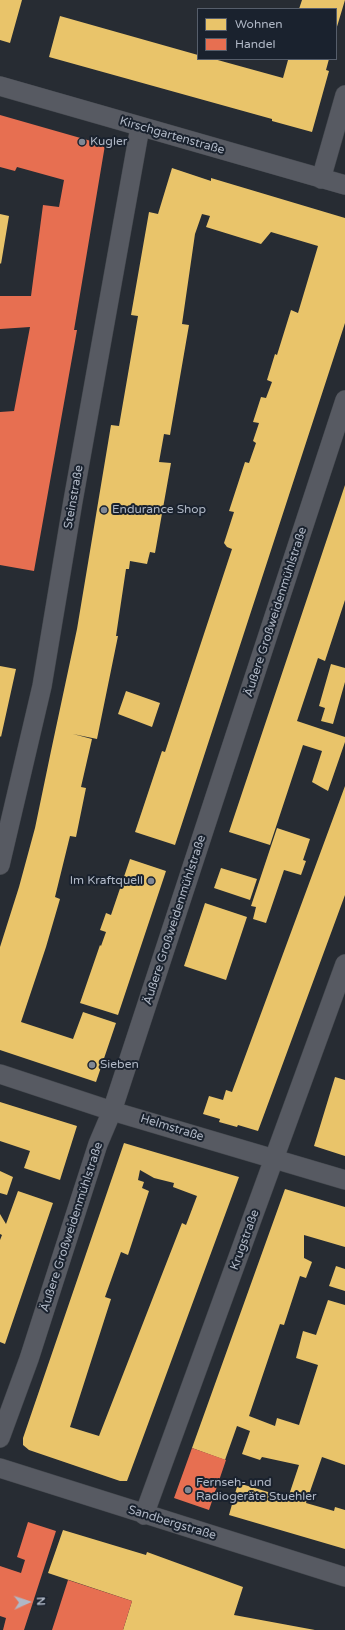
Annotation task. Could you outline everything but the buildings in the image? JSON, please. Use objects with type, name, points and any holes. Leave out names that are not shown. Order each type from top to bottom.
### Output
[{"type":"street","name":"Kirschgartenstraße","points":[[0,86],[345,185]]},
{"type":"street","points":[[321,179],[345,95]]},
{"type":"street","name":"Steinstraße","points":[[0,865],[42,686],[74,493],[140,127]]},
{"type":"street","name":"Äußere Großweidenmühlstraße","points":[[0,1438],[29,1359],[98,1144],[112,1110],[345,400]]},
{"type":"street","name":"Krugstraße","points":[[144,1514],[345,964]]},
{"type":"street","name":"Helmstraße","points":[[0,1074],[112,1110],[345,1180]]},
{"type":"street","name":"Sandbergstraße","points":[[0,1468],[345,1577]]},
{"type":"place","name":"Kugler","points":[[82,142]]},
{"type":"place","name":"Endurance Shop","points":[[104,510]]},
{"type":"place","name":"Im Kraftquell","points":[[151,881]]},
{"type":"place","name":"Sieben","points":[[92,1065]]},
{"type":"place","name":"Fernseh- und Radiogeräte Stuehler","points":[[188,1490]]}]
